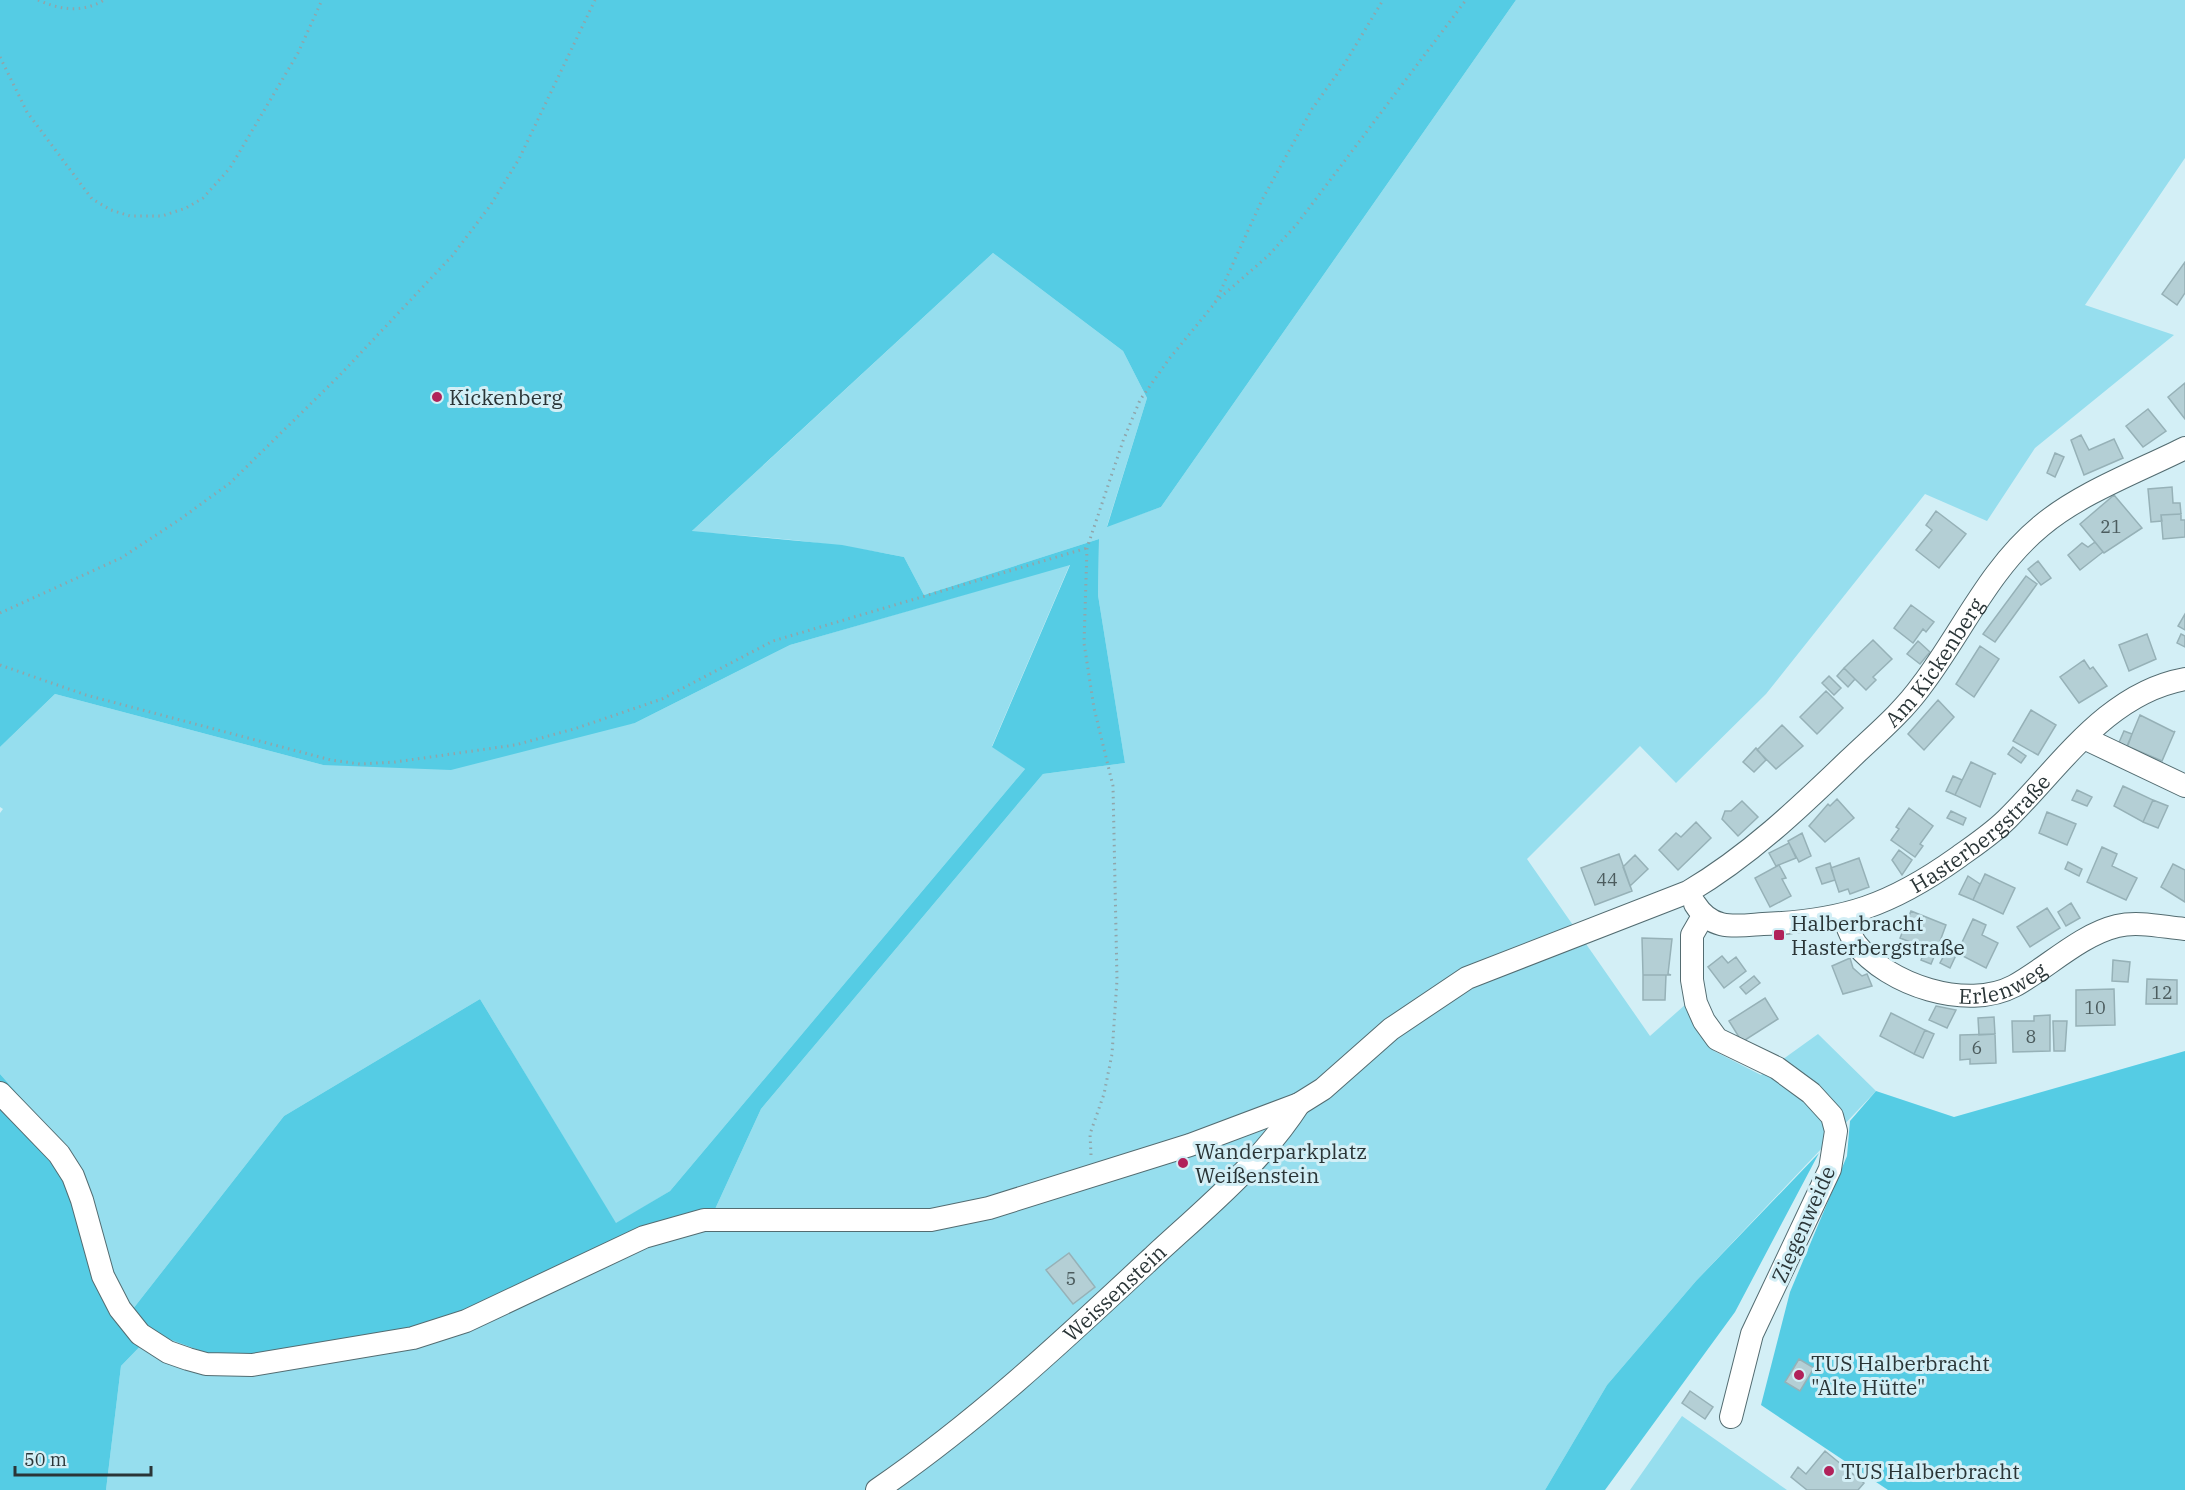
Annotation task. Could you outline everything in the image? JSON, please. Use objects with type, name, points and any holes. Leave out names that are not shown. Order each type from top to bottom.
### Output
[{"type":"street","name":"Am Kickenberg","points":[[1299,1104],[1323,1089],[1391,1029],[1467,978],[1688,892],[1745,855],[1895,717],[1922,686],[1991,581],[2041,526],[2064,509],[2185,448]]},
{"type":"street","name":"Hasterbergstraße","points":[[1703,916],[1716,924],[1731,926],[1788,923],[1842,915],[1904,893],[1970,849],[2008,818],[2084,738],[2133,697],[2158,685],[2185,679]]},
{"type":"street","points":[[2084,738],[2185,786]]},
{"type":"street","points":[[1688,892],[1703,916]]},
{"type":"street","name":"Erlenweg","points":[[1842,915],[1856,944],[1885,968],[1913,986],[1962,997],[1989,995],[2011,987],[2089,939],[2116,927],[2138,924],[2185,929]]},
{"type":"street","name":"Ziegenweide","points":[[1703,916],[1692,935],[1692,947],[1696,1003],[1704,1021],[1717,1039],[1777,1068],[1811,1093],[1832,1116],[1836,1131],[1830,1169],[1752,1334],[1731,1417]]},
{"type":"street","points":[[0,1094],[51,1146],[73,1176],[103,1276],[130,1322],[140,1334],[168,1352],[206,1364],[252,1365],[413,1338],[466,1321],[644,1237],[705,1220],[931,1220],[989,1208],[1096,1175],[1190,1145],[1299,1104]]},
{"type":"street","name":"Weissenstein","points":[[877,1490],[914,1464],[1027,1375],[1248,1169],[1283,1129],[1299,1104]]},
{"type":"street","points":[[910,1490],[914,1464]]},
{"type":"path","points":[[38,0],[57,8],[77,9],[92,7],[104,0]]},
{"type":"path","points":[[0,57],[27,112],[92,199],[111,210],[130,216],[162,216],[186,208],[203,198],[231,168],[298,53],[322,0]]},
{"type":"path","points":[[0,614],[121,558],[179,520],[230,483],[339,376],[452,256],[490,206],[519,159],[596,0]]},
{"type":"path","points":[[1215,303],[1262,200],[1312,109],[1345,63],[1383,0]]},
{"type":"path","points":[[1096,1175],[1090,1148],[1090,1134],[1104,1094],[1112,1054],[1117,968],[1113,786],[1094,708],[1084,643],[1087,548],[1123,441],[1140,400],[1169,359],[1215,303],[1268,256],[1298,224],[1466,0]]},
{"type":"path","points":[[0,665],[86,695],[331,760],[360,764],[395,762],[515,745],[574,729],[662,699],[773,641],[1087,548]]},
{"type":"shaded area","points":[[0,0],[1516,0],[1161,507],[1107,527],[1147,398],[1123,351],[993,253],[692,531],[842,545],[904,557],[924,595],[1099,539],[1098,595],[1125,763],[1043,774],[761,1109],[705,1231],[644,1247],[466,1319],[223,1359],[153,1333],[121,1366],[106,1490],[0,1490],[0,1074],[76,1160],[129,1314],[284,1116],[480,999],[616,1223],[670,1191],[1025,769],[992,747],[1070,565],[790,645],[635,723],[451,770],[323,765],[55,694],[0,747]]},
{"type":"shaded area","points":[[1516,0],[2185,0],[2185,158],[2085,305],[2174,335],[2035,448],[1987,521],[1925,494],[1766,694],[1676,783],[1640,746],[1527,859],[1650,1036],[1686,1004],[1714,1051],[1761,1075],[1818,1034],[1876,1091],[1696,1281],[1607,1385],[1545,1490],[106,1490],[121,1366],[153,1333],[644,1247],[705,1231],[761,1109],[1043,774],[1125,763],[1098,595],[1099,539],[924,595],[904,557],[798,541],[691,532],[993,253],[1123,351],[1147,398],[1107,526],[1161,507]]},
{"type":"shaded area","points":[[1070,564],[992,746],[1025,769],[670,1191],[616,1224],[480,999],[284,1116],[129,1314],[76,1160],[0,1074],[0,813],[3,809],[0,807],[0,747],[55,694],[323,765],[635,723],[790,645]]},
{"type":"shaded area","points":[[2185,1051],[2185,1490],[1888,1490],[1761,1405],[1790,1292],[1847,1156],[1850,1121],[1876,1091],[1954,1117]]},
{"type":"shaded area","points":[[1819,1153],[1735,1312],[1605,1490],[1545,1490],[1607,1385],[1696,1281]]},
{"type":"shaded area","points":[[1682,1416],[1787,1490],[1630,1490]]},
{"type":"building","points":[[2185,262],[2185,293],[2177,305],[2162,294]]},
{"type":"building","points":[[2185,383],[2185,419],[2168,397]]},
{"type":"building","points":[[2148,409],[2166,431],[2143,447],[2126,426]]},
{"type":"building","points":[[2081,435],[2089,450],[2114,439],[2123,458],[2084,475],[2071,440]]},
{"type":"building","points":[[2055,453],[2064,457],[2055,477],[2047,473]]},
{"type":"building","points":[[2172,487],[2173,503],[2180,503],[2181,514],[2161,515],[2162,521],[2151,522],[2148,489]]},
{"type":"building","points":[[2114,495],[2142,528],[2104,553],[2080,524]]},
{"type":"building","points":[[1936,511],[1966,534],[1939,568],[1916,550],[1932,530],[1926,525]]},
{"type":"building","points":[[2181,514],[2181,520],[2185,520],[2185,537],[2163,539],[2161,515]]},
{"type":"building","points":[[2095,542],[2103,552],[2080,570],[2068,555],[2082,543],[2088,547]]},
{"type":"building","points":[[2038,561],[2051,578],[2041,585],[2028,569]]},
{"type":"building","points":[[2026,576],[2037,584],[1995,642],[1983,634]]},
{"type":"building","points":[[1911,605],[1934,622],[1926,632],[1923,629],[1913,643],[1894,628]]},
{"type":"building","points":[[2185,614],[2185,630],[2178,626]]},
{"type":"building","points":[[2147,634],[2156,659],[2129,671],[2119,645]]},
{"type":"building","points":[[2181,634],[2185,636],[2185,647],[2177,643]]},
{"type":"building","points":[[1873,640],[1892,659],[1873,677],[1876,680],[1866,690],[1844,668]]},
{"type":"building","points":[[1918,641],[1930,652],[1920,664],[1907,654]]},
{"type":"building","points":[[1980,646],[1999,659],[1974,697],[1956,684]]},
{"type":"building","points":[[2084,660],[2090,669],[2093,667],[2107,686],[2079,703],[2060,677]]},
{"type":"building","points":[[1844,668],[1855,679],[1848,687],[1837,676]]},
{"type":"building","points":[[1829,676],[1841,688],[1834,695],[1822,683]]},
{"type":"building","points":[[1826,691],[1843,708],[1817,734],[1800,717]]},
{"type":"building","points":[[1938,700],[1954,717],[1924,750],[1908,734]]},
{"type":"building","points":[[2031,710],[2056,725],[2038,755],[2013,741]]},
{"type":"building","points":[[2140,715],[2175,731],[2162,761],[2127,746]]},
{"type":"building","points":[[1782,725],[1803,746],[1776,769],[1757,750]]},
{"type":"building","points":[[2124,731],[2132,734],[2126,751],[2117,747]]},
{"type":"building","points":[[2013,747],[2026,756],[2021,763],[2008,754]]},
{"type":"building","points":[[1756,748],[1766,760],[1754,772],[1743,762]]},
{"type":"building","points":[[1971,762],[1996,774],[1993,774],[1980,807],[1955,795]]},
{"type":"building","points":[[1953,776],[1962,780],[1955,795],[1946,791]]},
{"type":"building","points":[[2123,786],[2153,800],[2143,822],[2114,806]]},
{"type":"building","points":[[2077,790],[2092,797],[2087,806],[2072,800]]},
{"type":"building","points":[[1837,799],[1854,818],[1825,842],[1809,826],[1828,804],[1830,806]]},
{"type":"building","points":[[2153,800],[2168,806],[2158,828],[2143,822]]},
{"type":"building","points":[[1742,801],[1758,817],[1738,836],[1722,819],[1725,811],[1731,811]]},
{"type":"building","points":[[1909,808],[1933,826],[1920,844],[1923,846],[1915,857],[1891,840],[1899,829],[1896,827]]},
{"type":"building","points":[[1951,811],[1966,818],[1963,825],[1947,818]]},
{"type":"building","points":[[2047,812],[2076,824],[2067,845],[2039,833]]},
{"type":"building","points":[[1696,822],[1711,838],[1678,870],[1659,850],[1676,833],[1681,837]]},
{"type":"building","points":[[1802,833],[1811,856],[1799,862],[1788,841]]},
{"type":"building","points":[[1789,843],[1796,858],[1776,866],[1769,853]]},
{"type":"building","points":[[2102,847],[2117,854],[2112,866],[2137,878],[2126,900],[2087,882]]},
{"type":"building","points":[[1899,850],[1912,860],[1902,875],[1892,860]]},
{"type":"building","points":[[1619,854],[1632,891],[1595,905],[1581,868]]},
{"type":"building","points":[[1635,855],[1648,869],[1630,886],[1623,867]]},
{"type":"building","points":[[1859,858],[1869,887],[1850,894],[1848,889],[1839,892],[1831,868]]},
{"type":"building","points":[[2068,862],[2082,869],[2079,876],[2065,869]]},
{"type":"building","points":[[1830,863],[1835,880],[1822,884],[1816,868]]},
{"type":"building","points":[[2173,864],[2185,870],[2185,902],[2161,887]]},
{"type":"building","points":[[1779,865],[1786,878],[1782,879],[1791,896],[1770,907],[1755,878]]},
{"type":"building","points":[[1985,874],[2015,888],[2003,914],[1973,900]]},
{"type":"building","points":[[1968,876],[1980,884],[1973,900],[1959,894]]},
{"type":"building","points":[[2071,903],[2080,918],[2066,926],[2058,912]]},
{"type":"building","points":[[2047,908],[2060,928],[2030,947],[2017,927]]},
{"type":"building","points":[[1911,911],[1946,925],[1936,952],[1900,938]]},
{"type":"building","points":[[1973,919],[1986,925],[1982,935],[1998,943],[1986,968],[1957,953]]},
{"type":"building","points":[[1642,938],[1672,939],[1668,974],[1671,975],[1643,975]]},
{"type":"building","points":[[1926,948],[1936,952],[1931,964],[1921,960]]},
{"type":"building","points":[[1948,948],[1957,953],[1950,968],[1940,963]]},
{"type":"building","points":[[1722,956],[1728,963],[1736,957],[1746,971],[1724,988],[1708,967]]},
{"type":"building","points":[[1850,958],[1853,968],[1862,976],[1867,974],[1872,986],[1843,994],[1832,966]]},
{"type":"building","points":[[2113,960],[2130,962],[2128,982],[2112,981]]},
{"type":"building","points":[[1643,975],[1666,975],[1665,1000],[1643,1000]]},
{"type":"building","points":[[1754,976],[1760,983],[1746,994],[1740,987]]},
{"type":"building","points":[[2147,979],[2177,980],[2177,1004],[2146,1004]]},
{"type":"building","points":[[2114,989],[2115,1025],[2076,1026],[2076,990]]},
{"type":"building","points":[[1765,998],[1778,1019],[1742,1042],[1729,1021]]},
{"type":"building","points":[[1936,1006],[1956,1010],[1947,1028],[1929,1020]]},
{"type":"building","points":[[1891,1013],[1925,1030],[1914,1054],[1880,1036]]},
{"type":"building","points":[[2050,1015],[2050,1051],[2013,1052],[2012,1021],[2034,1021],[2034,1016]]},
{"type":"building","points":[[1994,1017],[1995,1034],[1979,1035],[1978,1018]]},
{"type":"building","points":[[2053,1021],[2067,1021],[2065,1051],[2054,1051]]},
{"type":"building","points":[[1925,1030],[1934,1034],[1923,1058],[1914,1054]]},
{"type":"building","points":[[1995,1034],[1996,1063],[1970,1064],[1970,1059],[1960,1060],[1960,1035]]},
{"type":"building","points":[[1069,1253],[1095,1287],[1073,1304],[1046,1270]]},
{"type":"building","name":"TUS Halberbracht \"Alte Hütte\"","points":[[1799,1359],[1814,1368],[1800,1391],[1785,1382]]},
{"type":"building","points":[[1690,1391],[1713,1407],[1705,1419],[1682,1403]]},
{"type":"building","name":"TUS Halberbracht","points":[[1825,1451],[1864,1483],[1858,1490],[1807,1490],[1791,1477],[1798,1467],[1806,1474]]},
{"type":"place","name":"Kickenberg","points":[[437,397]]},
{"type":"place","name":"Halberbracht Hasterbergstraße","points":[[1779,935]]},
{"type":"place","name":"Wanderparkplatz Weißenstein","points":[[1183,1163]]},
{"type":"place","name":"TUS Halberbracht \"Alte Hütte\"","points":[[1799,1375]]},
{"type":"place","name":"TUS Halberbracht","points":[[1829,1471]]}]
